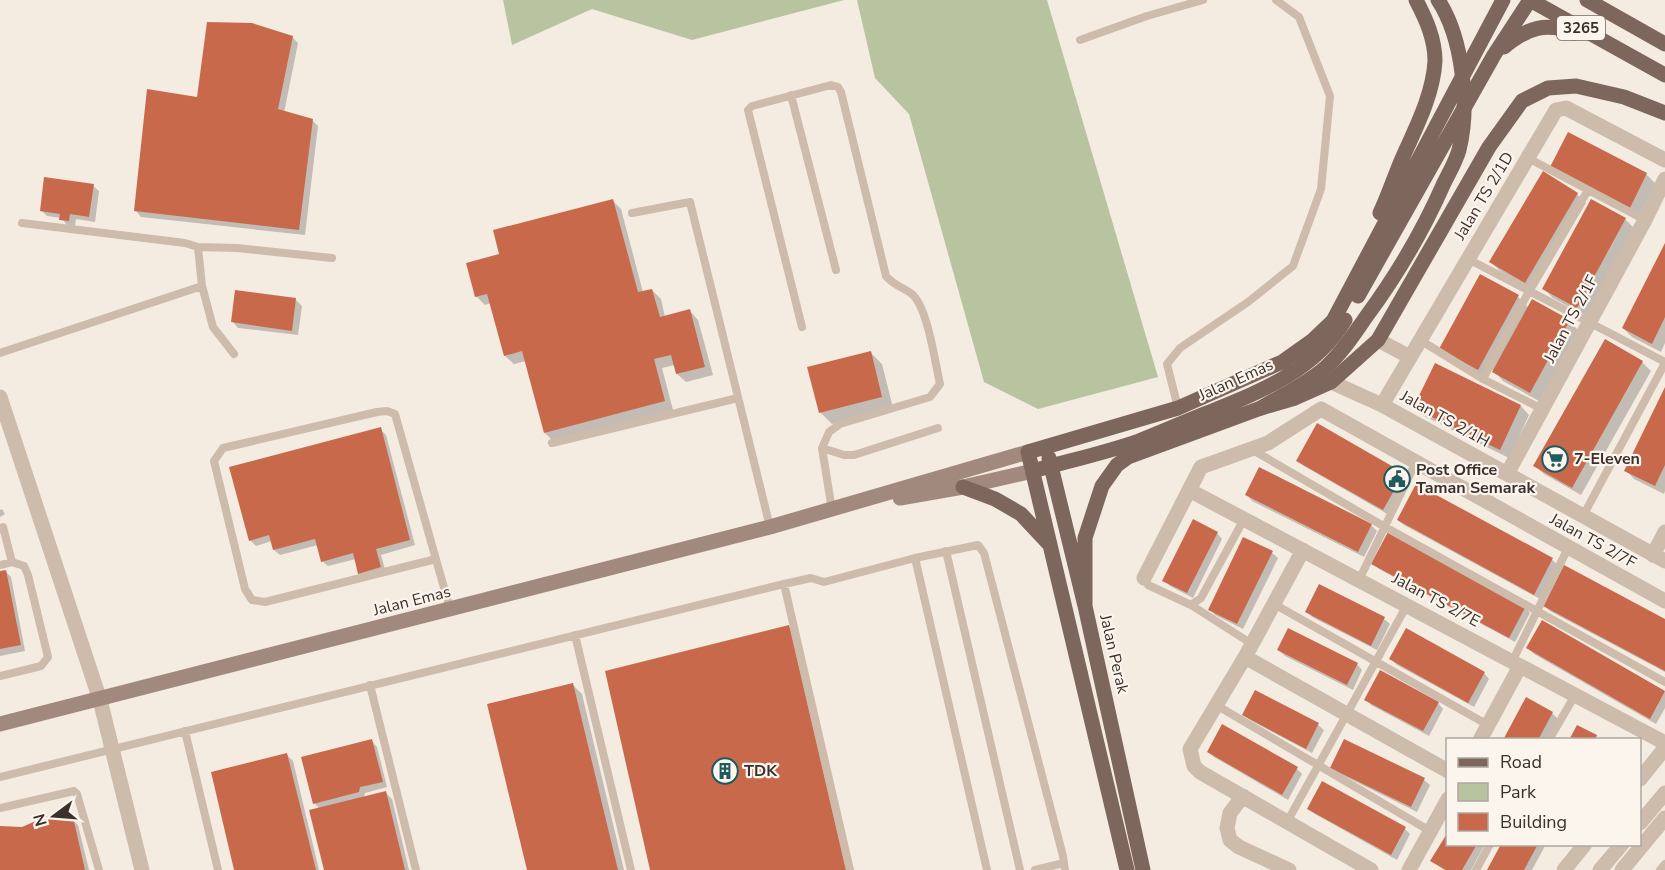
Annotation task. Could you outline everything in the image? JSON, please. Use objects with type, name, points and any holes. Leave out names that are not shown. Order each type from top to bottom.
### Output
[{"type":"main road","points":[[1313,340],[1359,260],[1428,97],[1435,60],[1433,41],[1427,21],[1416,0]]},
{"type":"main road","points":[[1261,408],[1328,366],[1348,342],[1389,285],[1427,221],[1459,151],[1465,113],[1462,67],[1444,10],[1438,0]]},
{"type":"main road","name":"Jalan Emas","points":[[0,724],[832,510],[1178,408],[1282,362],[1313,340],[1333,321],[1503,0]]},
{"type":"main road","name":"Jalan Emas","points":[[832,510],[963,487],[1033,471],[1137,441],[1268,388],[1291,375],[1318,353],[1340,328],[1494,55],[1530,0]]},
{"type":"main road","name":"3265","points":[[1530,0],[1665,75]]},
{"type":"main road","name":"3265","points":[[1587,0],[1665,44]]},
{"type":"main road","points":[[1494,55],[1519,34],[1536,28],[1559,27],[1631,55]]},
{"type":"main road","points":[[1084,606],[1085,538],[1102,486],[1117,465],[1128,457],[1261,408],[1295,398],[1331,382],[1378,340],[1489,147],[1522,101],[1548,88],[1576,86],[1624,97],[1665,113]]},
{"type":"main road","name":"Jalan Perak","points":[[1046,446],[1143,870]]},
{"type":"main road","points":[[1028,452],[1127,870]]},
{"type":"main road","points":[[963,487],[995,499],[1021,514],[1050,545]]},
{"type":"street","name":"Jalan TS 2/1D","points":[[1382,405],[1556,110],[1566,108],[1665,160]]},
{"type":"street","name":"Jalan TS 2/1F","points":[[1507,474],[1665,179]]},
{"type":"street","points":[[1378,340],[1410,357]]},
{"type":"street","name":"Jalan TS 2/1H","points":[[1331,382],[1382,405],[1659,558]]},
{"type":"street","points":[[0,397],[100,700],[142,870]]},
{"type":"street","name":"Jalan TS 2/7F","points":[[1144,578],[1201,467],[1268,443],[1321,409],[1665,601]]},
{"type":"street","name":"Jalan TS 2/7E","points":[[1189,490],[1575,695],[1665,746]]},
{"type":"street","points":[[1659,558],[1665,532]]},
{"type":"street","points":[[1303,550],[1245,657],[1190,749],[1194,766],[1200,772],[1371,870]]},
{"type":"street","points":[[1245,657],[1446,770]]},
{"type":"street","points":[[1481,738],[1516,664]]},
{"type":"street","points":[[1641,778],[1665,746]]},
{"type":"street","points":[[1641,822],[1665,793]]},
{"type":"street","points":[[1243,796],[1230,813],[1227,828],[1230,840],[1239,847],[1289,870]]},
{"type":"street","points":[[1408,870],[1446,803]]},
{"type":"street","points":[[1622,870],[1664,820]]},
{"type":"street","points":[[1564,870],[1583,846]]},
{"type":"street","points":[[1600,870],[1620,846]]},
{"type":"lane","points":[[1080,40],[1147,16],[1203,0]]},
{"type":"lane","points":[[1178,408],[1167,364],[1180,348],[1248,302],[1293,266],[1321,189],[1330,96],[1299,17],[1275,0]]},
{"type":"lane","points":[[802,327],[748,110],[752,106],[831,85],[838,87],[886,276],[891,282],[912,294],[923,308],[939,384],[930,397],[840,424],[828,432],[822,448],[832,510]]},
{"type":"lane","points":[[791,95],[836,270]]},
{"type":"lane","points":[[1528,158],[1645,220]]},
{"type":"lane","points":[[1483,379],[1529,291],[1588,190]]},
{"type":"lane","points":[[633,213],[690,202],[770,527]]},
{"type":"lane","points":[[22,222],[185,243],[198,247],[237,248],[332,258]]},
{"type":"lane","points":[[198,247],[202,286],[213,327],[234,354]]},
{"type":"lane","points":[[1468,259],[1665,363],[1583,516]]},
{"type":"lane","points":[[0,353],[202,286]]},
{"type":"lane","points":[[1420,340],[1483,379],[1542,409]]},
{"type":"lane","points":[[552,443],[738,398]]},
{"type":"lane","points":[[436,559],[265,602],[252,600],[245,589],[214,461],[217,454],[223,448],[377,412],[387,411],[394,414],[436,559],[450,609]]},
{"type":"lane","points":[[822,448],[844,455],[854,455],[938,428]]},
{"type":"lane","points":[[1251,449],[1385,527],[1665,682]]},
{"type":"lane","points":[[1359,580],[1416,462]]},
{"type":"lane","points":[[1191,605],[1201,598],[1244,519]]},
{"type":"lane","points":[[3,527],[12,562]]},
{"type":"lane","points":[[0,777],[784,584],[811,578],[824,582],[915,558],[978,545],[984,553],[1064,867],[1035,870]]},
{"type":"lane","points":[[1516,664],[1537,611],[1568,548]]},
{"type":"lane","points":[[946,551],[1020,870]]},
{"type":"lane","points":[[915,558],[987,870]]},
{"type":"lane","points":[[0,565],[12,562],[24,566],[48,657],[41,666],[0,676]]},
{"type":"lane","points":[[1144,578],[1148,585],[1191,605],[1252,644]]},
{"type":"lane","points":[[784,584],[850,870]]},
{"type":"lane","points":[[1274,604],[1488,725]]},
{"type":"lane","points":[[1287,822],[1407,605]]},
{"type":"lane","points":[[575,635],[631,870]]},
{"type":"lane","points":[[370,685],[416,870]]},
{"type":"lane","points":[[1550,738],[1575,695]]},
{"type":"lane","points":[[1216,705],[1430,831]]},
{"type":"lane","points":[[185,731],[218,870]]},
{"type":"lane","points":[[0,808],[74,791],[77,794],[99,870]]},
{"type":"lane","points":[[1476,870],[1489,846]]},
{"type":"lane","points":[[1660,870],[1665,864]]},
{"type":"green space","points":[[503,0],[844,0],[692,40],[592,9],[512,45]]},
{"type":"green space","points":[[857,0],[1047,0],[1158,377],[1038,409],[984,382],[909,114],[875,78]]},
{"type":"building","points":[[207,22],[252,23],[293,36],[278,109],[313,119],[299,230],[134,211],[147,89],[197,97]]},
{"type":"building","points":[[1568,132],[1647,173],[1630,208],[1550,167]]},
{"type":"building","points":[[1543,171],[1578,193],[1525,283],[1489,262]]},
{"type":"building","points":[[44,177],[94,184],[89,217],[70,214],[69,221],[59,220],[60,214],[40,211]]},
{"type":"building","points":[[613,199],[638,292],[652,289],[660,317],[690,309],[705,367],[676,374],[671,355],[654,359],[665,401],[544,433],[522,351],[504,356],[487,294],[475,297],[466,263],[499,254],[493,230]]},
{"type":"building","points":[[1591,199],[1626,218],[1577,308],[1542,289]]},
{"type":"building","points":[[1665,243],[1665,317],[1652,344],[1622,328]]},
{"type":"building","points":[[1480,274],[1519,295],[1478,370],[1439,349]]},
{"type":"building","points":[[235,290],[296,298],[292,331],[231,322]]},
{"type":"building","points":[[1532,299],[1570,320],[1530,393],[1492,372]]},
{"type":"building","points":[[1605,339],[1643,361],[1572,488],[1533,466]]},
{"type":"building","points":[[871,351],[882,397],[819,413],[807,367]]},
{"type":"building","points":[[1435,363],[1521,405],[1500,450],[1413,408]]},
{"type":"building","points":[[1665,387],[1665,465],[1655,486],[1624,471]]},
{"type":"building","points":[[1317,423],[1404,473],[1383,510],[1296,461]]},
{"type":"building","points":[[381,427],[410,540],[376,549],[381,567],[358,574],[353,553],[321,562],[315,539],[273,550],[269,535],[249,541],[229,467]]},
{"type":"building","points":[[1259,467],[1372,524],[1358,552],[1245,495]]},
{"type":"building","points":[[1416,484],[1553,558],[1534,595],[1397,520]]},
{"type":"building","points":[[1193,519],[1218,532],[1187,593],[1162,581]]},
{"type":"building","points":[[1388,532],[1526,606],[1509,638],[1371,564]]},
{"type":"building","points":[[1243,537],[1273,551],[1237,624],[1208,610]]},
{"type":"building","points":[[1564,565],[1665,619],[1665,671],[1543,606]]},
{"type":"building","points":[[6,570],[21,645],[0,649],[0,571]]},
{"type":"building","points":[[1319,584],[1385,617],[1371,646],[1305,612]]},
{"type":"building","points":[[1542,620],[1665,691],[1650,719],[1526,648]]},
{"type":"building","name":"TDK","points":[[789,625],[846,870],[650,870],[605,671]]},
{"type":"building","points":[[1288,628],[1358,663],[1347,685],[1277,650]]},
{"type":"building","points":[[1406,628],[1485,672],[1468,703],[1389,659]]},
{"type":"building","points":[[1380,670],[1439,702],[1423,731],[1364,700]]},
{"type":"building","points":[[573,683],[618,870],[527,870],[487,704]]},
{"type":"building","points":[[1255,690],[1319,723],[1306,749],[1242,715]]},
{"type":"building","points":[[1526,697],[1553,712],[1539,738],[1504,738]]},
{"type":"building","points":[[1222,724],[1298,767],[1282,795],[1207,752]]},
{"type":"building","points":[[1577,725],[1597,735],[1596,738],[1570,738]]},
{"type":"building","points":[[372,739],[383,782],[360,787],[359,792],[313,804],[301,757]]},
{"type":"building","points":[[1344,739],[1425,778],[1411,807],[1330,768]]},
{"type":"building","points":[[287,753],[316,870],[234,870],[211,772]]},
{"type":"building","points":[[1322,781],[1406,827],[1391,855],[1307,809]]},
{"type":"building","points":[[386,791],[405,870],[324,870],[309,810]]},
{"type":"building","points":[[47,816],[73,817],[85,870],[0,870],[0,826],[22,827]]},
{"type":"building","points":[[1446,835],[1446,846],[1476,846],[1462,870],[1446,870],[1430,861]]},
{"type":"building","points":[[1500,846],[1537,846],[1524,870],[1487,870]]},
{"type":"place","name":"7-Eleven","points":[[1555,459]]},
{"type":"place","name":"Post Office Taman Semarak","points":[[1397,479]]},
{"type":"place","name":"TDK","points":[[725,771]]}]
